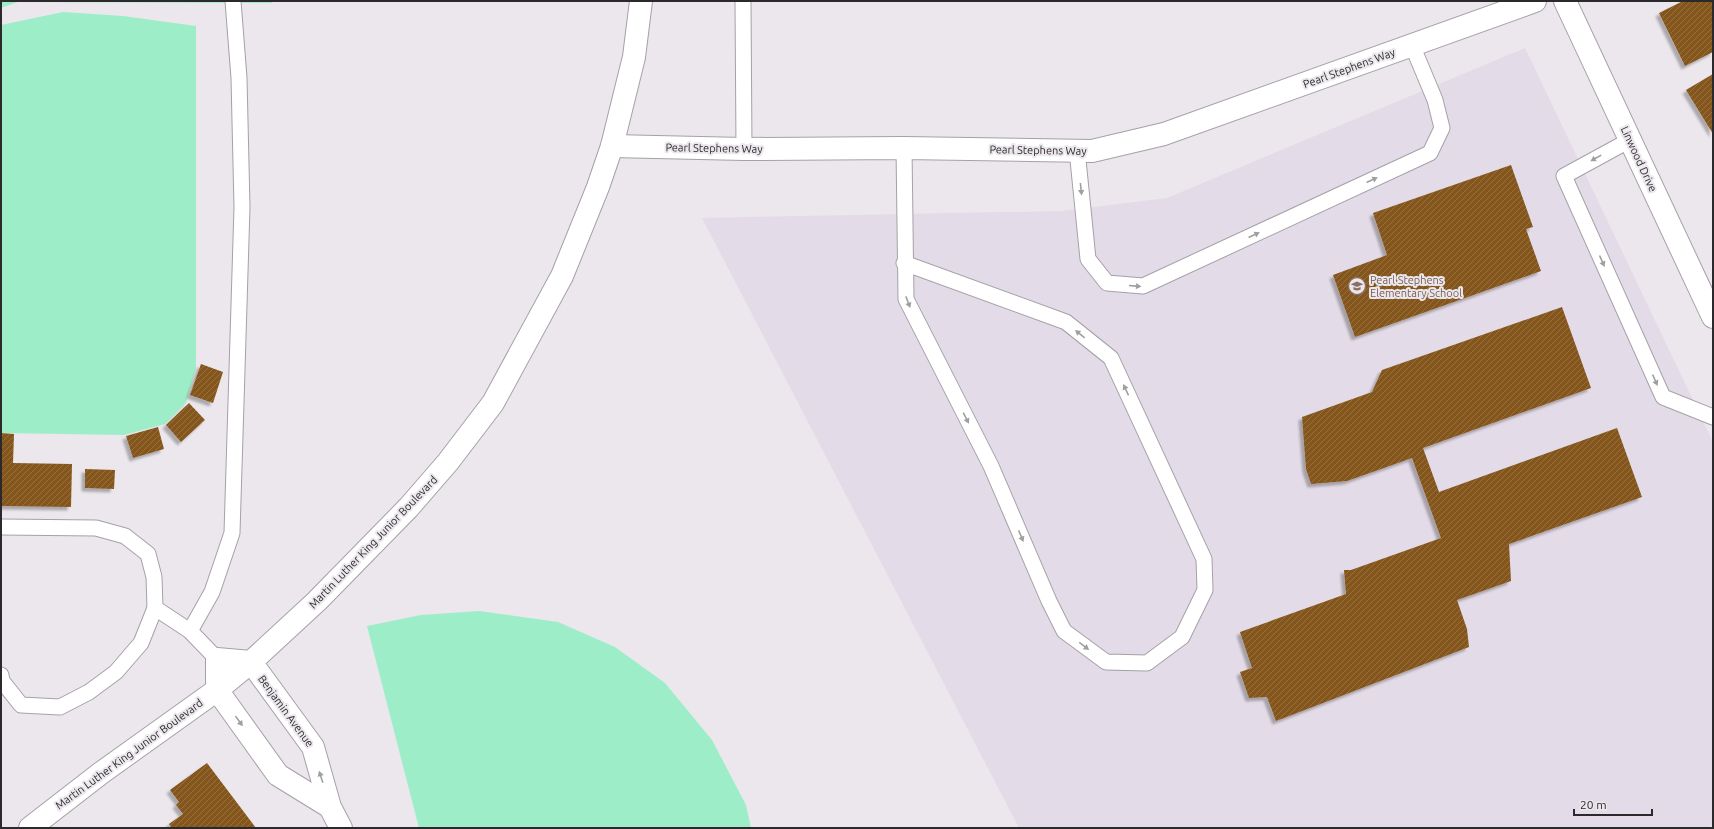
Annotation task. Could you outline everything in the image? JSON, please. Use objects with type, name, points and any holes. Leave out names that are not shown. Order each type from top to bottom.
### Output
[{"type":"street","name":"Martin Luther King Junior Boulevard","points":[[30,828],[101,773],[217,690],[251,662],[317,601],[409,507],[448,462],[493,404],[562,276],[598,187],[612,146],[634,57],[641,1]]},
{"type":"street","name":"Pearl Stephens Way","points":[[612,146],[744,149],[904,148],[1092,150],[1164,134],[1536,1]]},
{"type":"street","name":"Linwood Drive","points":[[1565,1],[1713,317]]},
{"type":"street","points":[[251,662],[217,659],[217,690],[278,775],[330,807]]},
{"type":"street","name":"Benjamin Avenue","points":[[251,662],[313,747],[330,807],[341,828]]},
{"type":"lane","points":[[190,631],[212,592],[232,533],[242,207],[239,78],[233,1]]},
{"type":"lane","points":[[743,1],[744,149]]},
{"type":"lane","points":[[1077,150],[1088,259],[1107,283],[1143,286],[1430,153],[1442,128],[1435,100],[1412,45]]},
{"type":"lane","points":[[1630,140],[1564,176],[1663,397],[1713,417]]},
{"type":"lane","points":[[904,148],[904,263],[906,299],[991,466],[1049,601],[1064,631],[1106,662],[1147,663],[1182,637],[1205,590],[1204,559],[1111,358],[1066,322],[904,263]]},
{"type":"lane","points":[[1,527],[96,528],[125,536],[148,554],[154,577],[155,608],[141,644],[116,672],[89,692],[60,707],[21,705],[2,681],[1,675]]},
{"type":"lane","points":[[155,608],[190,631],[217,659]]},
{"type":"shaded area","points":[[1525,48],[1713,442],[1713,824],[1709,828],[1019,828],[702,218],[1062,211],[1167,198]]},
{"type":"green space","points":[[1,1],[272,1],[272,3],[18,2],[1,8]]},
{"type":"green space","points":[[63,12],[123,16],[196,26],[196,368],[186,403],[165,424],[124,435],[1,433],[1,25]]},
{"type":"green space","points":[[479,611],[558,622],[615,647],[665,683],[712,740],[746,805],[751,828],[419,828],[367,626],[421,615]]},
{"type":"building","points":[[1683,1],[1713,1],[1713,52],[1685,66],[1659,13]]},
{"type":"building","points":[[1713,74],[1713,134],[1686,90]]},
{"type":"building","points":[[1511,165],[1533,227],[1526,229],[1541,271],[1355,337],[1333,275],[1387,255],[1373,213]]},
{"type":"building","points":[[1562,307],[1591,388],[1423,448],[1439,492],[1617,428],[1642,497],[1509,544],[1511,581],[1457,600],[1467,629],[1469,647],[1276,721],[1267,697],[1249,698],[1240,672],[1252,668],[1240,632],[1346,594],[1344,570],[1351,570],[1441,538],[1412,458],[1347,481],[1311,484],[1306,469],[1302,417],[1372,392],[1382,370]]},
{"type":"building","points":[[201,364],[223,372],[213,403],[190,395]]},
{"type":"building","points":[[189,403],[205,420],[181,442],[166,425]]},
{"type":"building","points":[[158,427],[164,449],[133,458],[126,436]]},
{"type":"building","points":[[1,433],[14,434],[13,463],[72,464],[71,507],[1,506]]},
{"type":"building","points":[[85,469],[115,470],[114,489],[85,488]]},
{"type":"building","points":[[207,763],[256,828],[170,828],[171,827],[169,824],[183,814],[176,805],[179,802],[170,790]]},
{"type":"place","name":"Pearl Stephens Elementary School","points":[[1357,286]]}]
